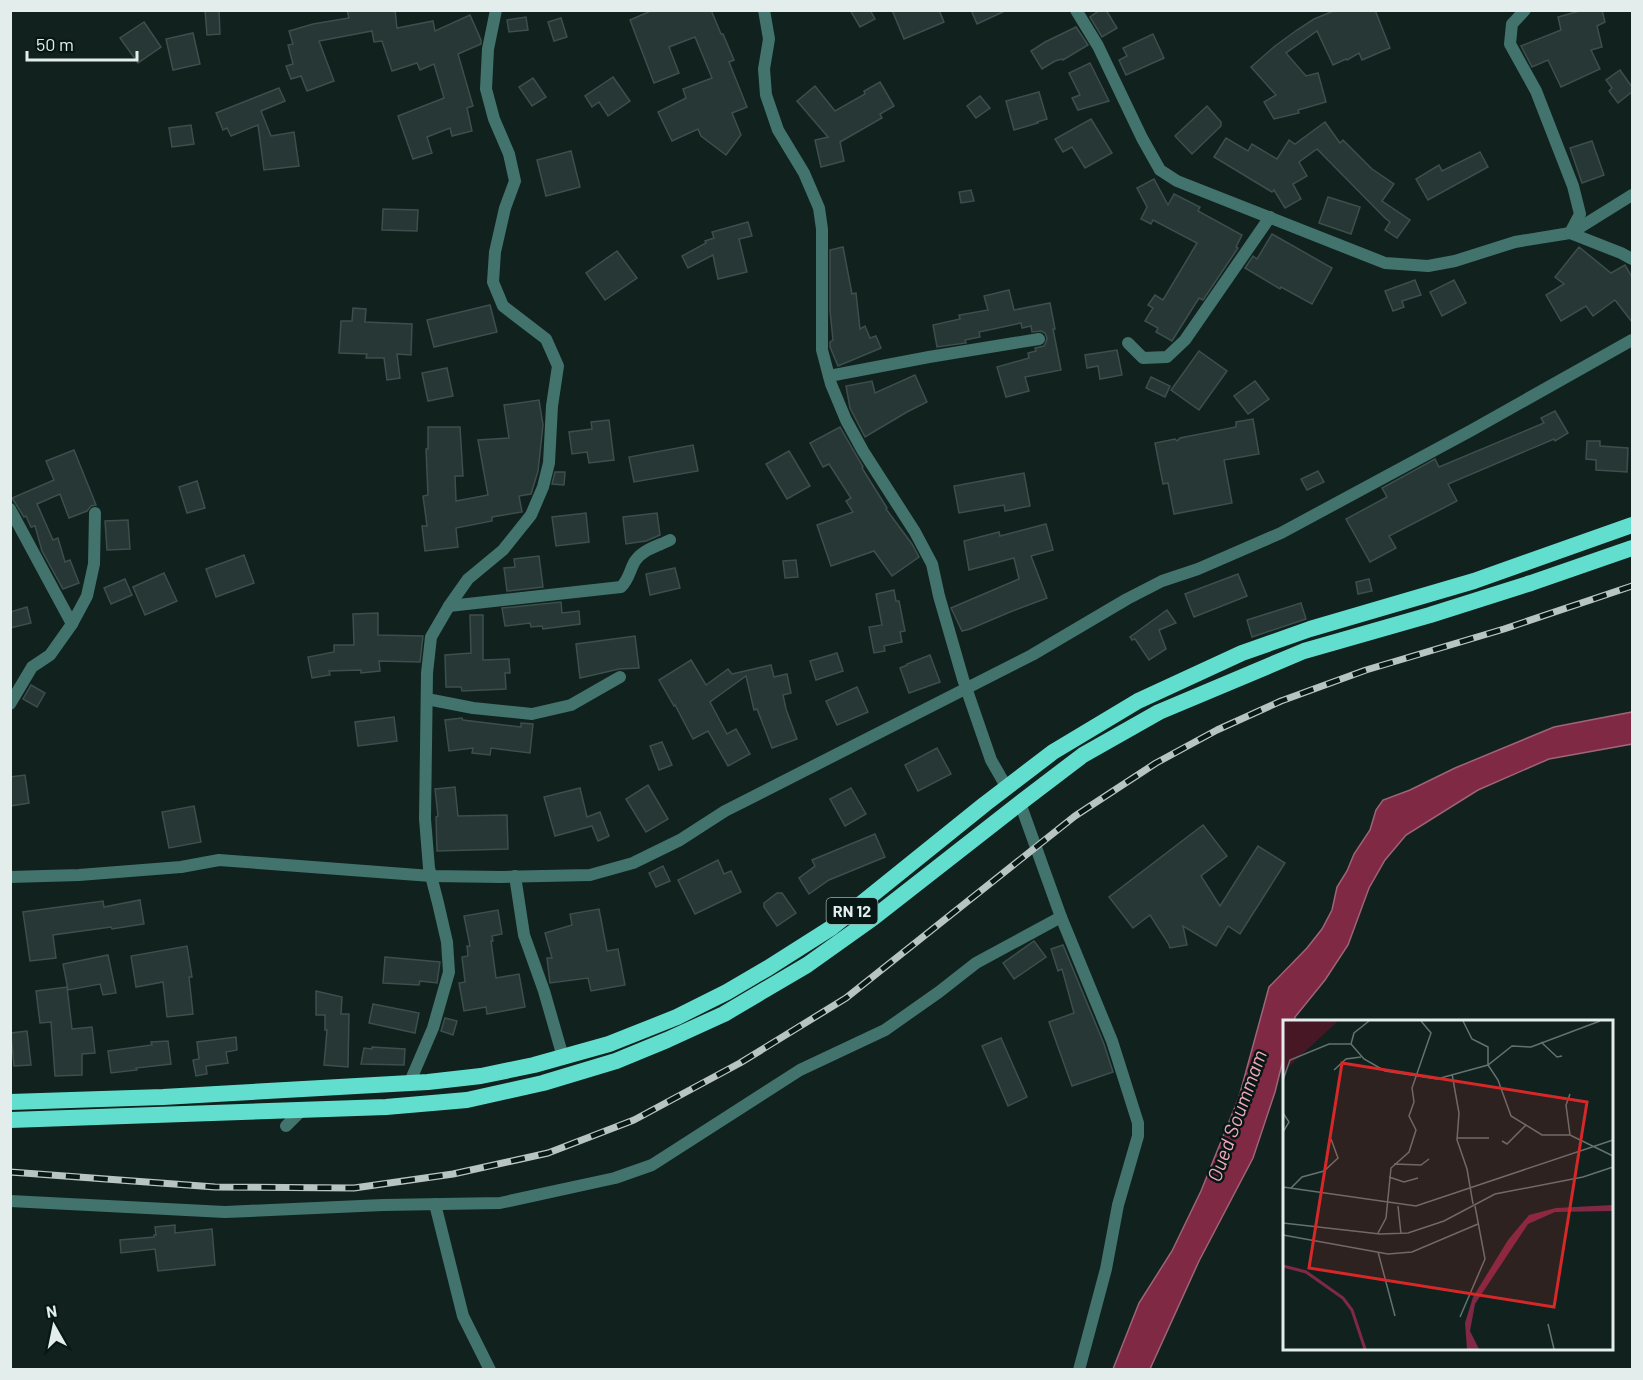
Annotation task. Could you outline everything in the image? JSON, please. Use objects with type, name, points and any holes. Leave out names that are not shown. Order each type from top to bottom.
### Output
[{"type":"highway","name":"RN 12","points":[[10,1102],[163,1097],[409,1084],[481,1076],[534,1065],[609,1044],[677,1017],[727,992],[831,928],[1053,752],[1138,701],[1242,653],[1310,629],[1474,581],[1632,525]]},
{"type":"highway","name":"RN 12","points":[[10,1120],[301,1111],[467,1100],[543,1083],[616,1061],[724,1014],[807,965],[873,918],[1083,755],[1159,712],[1235,678],[1304,651],[1430,615],[1632,548]]},
{"type":"street","points":[[409,1084],[433,1028],[450,972],[447,942],[429,868],[425,819],[427,673],[431,637],[448,606],[468,579],[503,550],[531,515],[543,487],[549,463],[552,406],[558,366],[546,339],[503,306],[493,282],[495,252],[505,207],[515,181],[509,154],[494,119],[486,89],[488,49],[496,10]]},
{"type":"street","points":[[764,10],[769,39],[764,69],[765,95],[778,130],[804,172],[819,208],[822,229],[822,350],[829,376],[846,420],[915,532],[932,564],[966,688],[991,760],[1007,788]]},
{"type":"street","points":[[1076,10],[1098,46],[1160,170],[1177,181],[1385,262],[1428,266],[1455,261],[1515,243],[1570,233],[1632,195]]},
{"type":"street","points":[[1525,10],[1512,24],[1510,44],[1536,92],[1573,186],[1580,214],[1570,233]]},
{"type":"street","points":[[1128,343],[1143,358],[1167,357],[1185,340],[1270,217]]},
{"type":"street","points":[[1570,233],[1632,259]]},
{"type":"street","points":[[829,376],[1039,339]]},
{"type":"street","points":[[10,877],[136,871],[181,867],[219,860],[431,876],[590,875],[633,863],[680,840],[725,811],[1032,655],[1162,580],[1198,569],[1281,533],[1632,340]]},
{"type":"street","points":[[10,509],[72,624]]},
{"type":"street","points":[[10,704],[32,667],[50,655],[72,624],[87,596],[95,543],[95,513]]},
{"type":"street","points":[[448,606],[621,587],[634,562],[642,553],[670,540]]},
{"type":"street","points":[[427,699],[474,708],[532,714],[572,705],[620,677]]},
{"type":"street","points":[[1020,802],[1061,917],[1112,1041],[1138,1123],[1138,1136],[1118,1205],[1106,1269],[1079,1370]]},
{"type":"street","points":[[515,876],[524,935],[544,991],[563,1057]]},
{"type":"street","points":[[10,1201],[225,1212],[500,1203],[615,1178],[652,1165],[800,1070],[885,1030],[976,963],[1061,917]]},
{"type":"street","points":[[286,1126],[301,1111]]},
{"type":"street","points":[[435,1204],[463,1316],[490,1370]]},
{"type":"water","name":"Oued Soummam","points":[[1632,712],[1632,744],[1549,759],[1478,790],[1406,835],[1385,860],[1369,888],[1348,945],[1294,1020],[1283,1020],[1283,1060],[1253,1158],[1199,1261],[1150,1369],[1113,1369],[1139,1303],[1172,1251],[1201,1191],[1239,1097],[1269,987],[1322,929],[1332,910],[1337,887],[1354,854],[1370,830],[1376,810],[1383,800],[1554,727]]},
{"type":"building","points":[[205,10],[219,10],[220,34],[207,35]]},
{"type":"building","points":[[347,10],[395,10],[397,28],[433,21],[435,31],[470,15],[481,44],[458,54],[473,106],[467,108],[472,131],[452,136],[450,128],[427,137],[432,153],[413,159],[398,116],[444,98],[434,64],[420,70],[417,63],[392,71],[382,41],[374,42],[372,31],[319,41],[334,81],[307,91],[301,76],[291,79],[286,66],[293,64],[288,45],[293,44],[289,31],[349,18]]},
{"type":"building","points":[[653,10],[711,10],[734,60],[729,62],[747,107],[732,113],[741,135],[726,155],[701,136],[698,129],[672,141],[658,112],[686,98],[683,89],[712,78],[695,37],[669,47],[679,73],[654,83],[630,20]]},
{"type":"building","points":[[850,10],[870,10],[875,19],[860,27]]},
{"type":"building","points":[[892,10],[939,10],[944,22],[904,39]]},
{"type":"building","points":[[971,10],[1007,10],[977,24]]},
{"type":"building","points":[[1100,10],[1106,10],[1117,28],[1102,37],[1090,17]]},
{"type":"building","points":[[1336,10],[1375,10],[1390,48],[1362,60],[1359,53],[1333,65],[1317,31],[1286,53],[1306,76],[1318,73],[1326,102],[1298,110],[1299,113],[1274,119],[1264,102],[1276,95],[1251,67],[1297,30],[1314,19]]},
{"type":"building","points":[[1583,10],[1602,10],[1605,22],[1597,26],[1602,47],[1591,50],[1600,69],[1561,87],[1548,60],[1532,67],[1521,46],[1561,30],[1558,17]]},
{"type":"building","points":[[526,17],[528,30],[509,32],[507,20]]},
{"type":"building","points":[[561,18],[567,37],[554,41],[548,22]]},
{"type":"building","points":[[144,22],[161,47],[138,63],[120,38]]},
{"type":"building","points":[[1076,27],[1088,45],[1042,69],[1031,51]]},
{"type":"building","points":[[193,33],[200,64],[173,70],[166,39]]},
{"type":"building","points":[[1153,34],[1164,58],[1126,75],[1119,60],[1127,56],[1123,48]]},
{"type":"building","points":[[1090,63],[1109,101],[1078,110],[1072,98],[1080,95],[1069,73]]},
{"type":"building","points":[[1620,70],[1632,87],[1632,92],[1618,103],[1609,91],[1612,88],[1606,80]]},
{"type":"building","points":[[613,77],[630,101],[608,116],[599,102],[592,107],[585,96]]},
{"type":"building","points":[[533,78],[546,97],[532,106],[519,87]]},
{"type":"building","points":[[880,82],[894,106],[880,114],[882,118],[840,142],[844,161],[821,167],[815,140],[828,137],[797,101],[815,86],[835,111],[865,94],[864,91]]},
{"type":"building","points":[[279,88],[285,101],[261,111],[271,136],[294,132],[299,166],[264,170],[258,125],[231,136],[227,128],[223,130],[216,113]]},
{"type":"building","points":[[1039,92],[1047,119],[1014,130],[1006,101]]},
{"type":"building","points":[[980,96],[990,108],[976,118],[967,106]]},
{"type":"building","points":[[1207,106],[1221,122],[1221,126],[1192,154],[1175,136]]},
{"type":"building","points":[[1091,119],[1112,153],[1085,168],[1072,147],[1063,152],[1055,139]]},
{"type":"building","points":[[1325,122],[1340,143],[1343,140],[1372,169],[1394,184],[1382,201],[1410,220],[1397,238],[1385,230],[1390,222],[1317,149],[1299,162],[1307,176],[1293,184],[1301,199],[1285,208],[1274,190],[1272,192],[1214,157],[1226,138],[1248,151],[1252,144],[1277,159],[1289,140],[1295,144]]},
{"type":"building","points":[[191,125],[194,144],[172,147],[169,128]]},
{"type":"building","points":[[1592,141],[1604,175],[1582,183],[1570,148]]},
{"type":"building","points":[[571,151],[580,187],[546,196],[537,160]]},
{"type":"building","points":[[1480,152],[1488,167],[1428,200],[1416,179],[1439,165],[1442,171]]},
{"type":"building","points":[[1154,179],[1168,205],[1174,194],[1200,207],[1198,211],[1242,235],[1236,247],[1238,248],[1203,300],[1199,298],[1172,341],[1156,332],[1158,328],[1145,321],[1153,308],[1148,305],[1155,295],[1163,300],[1197,243],[1153,220],[1151,224],[1141,219],[1147,207],[1137,188]]},
{"type":"building","points":[[971,190],[974,201],[961,203],[959,192]]},
{"type":"building","points":[[1328,197],[1360,207],[1351,234],[1319,223]]},
{"type":"building","points":[[383,209],[418,210],[417,231],[382,230]]},
{"type":"building","points":[[748,222],[752,236],[739,239],[747,272],[718,279],[713,255],[688,268],[682,256],[714,238],[712,232]]},
{"type":"building","points":[[1272,234],[1332,268],[1312,304],[1281,287],[1280,289],[1245,268],[1253,256],[1257,259]]},
{"type":"building","points":[[843,247],[852,294],[856,293],[860,329],[865,326],[870,338],[876,336],[881,348],[838,366],[830,347],[830,342],[833,340],[830,311],[830,250]]},
{"type":"building","points":[[1579,247],[1611,273],[1625,265],[1632,277],[1632,322],[1615,300],[1593,316],[1586,306],[1561,321],[1546,295],[1564,284],[1555,277]]},
{"type":"building","points":[[617,251],[637,278],[605,300],[586,273]]},
{"type":"building","points":[[1415,280],[1421,295],[1402,301],[1404,307],[1393,311],[1385,291]]},
{"type":"building","points":[[1454,280],[1466,303],[1442,316],[1430,292]]},
{"type":"building","points":[[1009,290],[1014,310],[1050,303],[1061,370],[1025,377],[1029,391],[1006,397],[997,367],[1029,358],[1028,353],[1044,346],[1047,338],[1045,333],[1032,332],[1031,326],[1022,328],[1021,323],[979,332],[980,337],[965,340],[966,343],[937,347],[933,325],[960,319],[959,315],[988,310],[984,296]]},
{"type":"building","points":[[490,305],[497,332],[434,347],[427,320]]},
{"type":"building","points":[[353,308],[366,309],[365,322],[412,324],[411,355],[397,354],[400,378],[387,380],[384,358],[366,358],[367,354],[339,353],[341,321],[352,321]]},
{"type":"building","points":[[1117,350],[1122,375],[1100,379],[1098,366],[1087,368],[1085,355]]},
{"type":"building","points":[[1199,351],[1227,371],[1199,410],[1171,390]]},
{"type":"building","points":[[447,368],[453,396],[428,401],[422,373]]},
{"type":"building","points":[[915,375],[927,402],[865,437],[850,408],[846,386],[872,381],[875,393]]},
{"type":"building","points":[[1151,377],[1170,386],[1165,397],[1146,388]]},
{"type":"building","points":[[1255,381],[1269,399],[1248,414],[1234,396]]},
{"type":"building","points":[[539,400],[543,425],[538,471],[531,494],[519,496],[522,512],[492,517],[492,521],[456,528],[458,547],[425,551],[422,526],[427,526],[423,496],[428,495],[426,449],[428,449],[428,427],[460,427],[463,476],[455,476],[456,501],[488,495],[478,440],[509,438],[504,405]]},
{"type":"building","points":[[1555,411],[1568,433],[1555,441],[1554,439],[1448,484],[1457,501],[1389,536],[1396,548],[1370,562],[1346,519],[1387,497],[1382,488],[1435,459],[1439,467],[1544,423],[1541,418]]},
{"type":"building","points":[[1253,419],[1259,454],[1224,460],[1232,503],[1174,514],[1168,483],[1163,484],[1155,443],[1175,439],[1177,441],[1180,438],[1236,427],[1236,422]]},
{"type":"building","points":[[609,420],[614,460],[589,463],[587,452],[572,454],[569,432],[592,429],[591,422]]},
{"type":"building","points":[[840,427],[886,509],[919,557],[892,576],[874,551],[831,566],[817,525],[853,512],[846,501],[851,498],[829,464],[823,467],[810,443]]},
{"type":"building","points":[[1587,441],[1600,441],[1600,446],[1628,448],[1627,472],[1596,470],[1596,460],[1586,459]]},
{"type":"building","points":[[693,445],[698,471],[634,482],[629,457]]},
{"type":"building","points":[[74,450],[96,505],[69,518],[60,494],[37,504],[53,540],[58,538],[65,562],[70,560],[79,583],[63,589],[42,551],[35,526],[31,527],[26,516],[24,517],[12,498],[54,480],[46,461]]},
{"type":"building","points":[[789,451],[810,486],[787,499],[766,464]]},
{"type":"building","points":[[1318,471],[1324,482],[1307,490],[1301,479]]},
{"type":"building","points":[[555,472],[565,472],[564,485],[552,484]]},
{"type":"building","points":[[1024,473],[1030,506],[1005,511],[1004,505],[959,513],[954,486]]},
{"type":"building","points":[[197,481],[205,508],[187,513],[179,487]]},
{"type":"building","points":[[586,513],[589,542],[556,546],[552,517]]},
{"type":"building","points":[[657,513],[660,535],[646,541],[626,544],[623,517]]},
{"type":"building","points":[[128,520],[130,549],[107,550],[105,521]]},
{"type":"building","points":[[1046,524],[1053,550],[1031,556],[1047,598],[962,631],[951,608],[1019,579],[1014,558],[969,570],[964,541],[999,532],[1000,536]]},
{"type":"building","points":[[244,555],[254,583],[216,597],[206,569]]},
{"type":"building","points":[[539,556],[543,587],[507,591],[504,568],[515,567],[514,559]]},
{"type":"building","points":[[796,560],[798,577],[785,578],[783,561]]},
{"type":"building","points":[[675,568],[680,588],[650,595],[646,574]]},
{"type":"building","points":[[164,573],[177,601],[145,615],[133,587]]},
{"type":"building","points":[[1238,574],[1247,596],[1194,617],[1185,594]]},
{"type":"building","points":[[125,579],[132,595],[111,604],[104,588]]},
{"type":"building","points":[[1369,579],[1372,591],[1358,594],[1356,582]]},
{"type":"building","points":[[894,590],[896,601],[899,601],[905,631],[900,632],[902,642],[884,646],[885,651],[874,653],[869,627],[882,625],[876,594]]},
{"type":"building","points":[[561,602],[562,613],[579,611],[580,624],[543,629],[542,626],[531,627],[530,623],[505,626],[502,608]]},
{"type":"building","points":[[1301,603],[1306,619],[1252,637],[1247,620]]},
{"type":"building","points":[[27,607],[31,623],[10,628],[10,612]]},
{"type":"building","points":[[1167,610],[1176,623],[1159,630],[1166,649],[1149,660],[1135,639],[1132,640],[1130,637]]},
{"type":"building","points":[[378,613],[378,635],[423,636],[420,662],[379,661],[380,671],[361,673],[361,670],[329,671],[330,675],[312,678],[308,657],[334,652],[334,645],[354,645],[353,614]]},
{"type":"building","points":[[470,615],[483,615],[483,660],[509,659],[510,673],[505,673],[506,689],[462,691],[461,687],[446,687],[445,655],[471,653]]},
{"type":"building","points":[[635,636],[639,668],[619,669],[580,678],[576,644]]},
{"type":"building","points":[[837,653],[843,671],[816,680],[810,661]]},
{"type":"building","points":[[930,655],[940,682],[909,693],[900,668]]},
{"type":"building","points":[[691,660],[706,685],[728,669],[732,674],[771,665],[774,677],[787,674],[791,693],[783,695],[797,739],[772,748],[757,709],[754,710],[746,676],[710,702],[727,734],[736,729],[750,754],[728,766],[708,731],[693,739],[659,680]]},
{"type":"building","points":[[31,685],[45,693],[37,707],[23,699]]},
{"type":"building","points":[[857,687],[868,712],[837,725],[826,701]]},
{"type":"building","points":[[394,717],[397,741],[358,746],[355,722]]},
{"type":"building","points":[[462,718],[463,720],[521,727],[521,723],[533,724],[530,753],[491,748],[490,755],[472,753],[473,748],[449,751],[445,720]]},
{"type":"building","points":[[662,742],[672,765],[659,770],[650,746]]},
{"type":"building","points":[[937,748],[951,774],[918,791],[905,765]]},
{"type":"building","points":[[25,775],[29,803],[10,806],[10,777]]},
{"type":"building","points":[[648,785],[668,819],[646,832],[626,799]]},
{"type":"building","points":[[455,787],[458,816],[507,815],[508,849],[437,851],[436,817],[438,816],[435,789]]},
{"type":"building","points":[[580,788],[587,817],[600,812],[609,836],[598,841],[592,826],[555,836],[544,797]]},
{"type":"building","points":[[851,788],[866,814],[845,826],[830,799]]},
{"type":"building","points":[[194,806],[201,842],[169,848],[162,812]]},
{"type":"building","points":[[1203,825],[1227,856],[1201,876],[1220,906],[1258,846],[1285,863],[1240,934],[1228,926],[1216,946],[1183,926],[1187,945],[1170,948],[1150,915],[1133,928],[1109,897]]},
{"type":"building","points":[[875,834],[885,857],[829,880],[809,894],[799,878],[815,866],[812,860]]},
{"type":"building","points":[[718,860],[724,874],[731,871],[741,892],[695,914],[678,880]]},
{"type":"building","points":[[663,866],[670,881],[656,887],[649,873]]},
{"type":"building","points":[[777,893],[782,893],[796,913],[777,926],[764,907],[764,903]]},
{"type":"building","points":[[140,900],[144,924],[53,935],[56,958],[30,961],[23,912],[103,901],[104,907]]},
{"type":"building","points":[[599,909],[607,951],[618,949],[625,985],[591,991],[588,978],[550,983],[547,958],[552,958],[545,933],[572,925],[570,914]]},
{"type":"building","points":[[498,910],[502,934],[492,936],[493,941],[491,941],[496,978],[519,974],[525,1007],[487,1014],[486,1007],[464,1011],[459,983],[465,982],[462,957],[468,956],[467,946],[470,946],[464,916]]},
{"type":"building","points":[[1034,941],[1046,957],[1014,979],[1003,963]]},
{"type":"building","points":[[1063,945],[1104,1044],[1113,1072],[1072,1086],[1049,1022],[1074,1013],[1062,969],[1058,971],[1051,949]]},
{"type":"building","points":[[187,946],[192,977],[189,977],[193,1014],[167,1017],[163,982],[136,987],[131,956]]},
{"type":"building","points":[[108,955],[116,993],[103,995],[100,984],[68,990],[63,964]]},
{"type":"building","points":[[385,957],[440,962],[437,983],[420,981],[419,985],[383,983]]},
{"type":"building","points":[[67,987],[72,1029],[92,1027],[95,1053],[82,1054],[82,1075],[55,1076],[51,1022],[40,1023],[36,991]]},
{"type":"building","points":[[316,991],[342,997],[341,1014],[349,1014],[348,1067],[324,1065],[327,1030],[325,1030],[325,1015],[316,1015]]},
{"type":"building","points":[[373,1004],[419,1013],[415,1033],[369,1023]]},
{"type":"building","points":[[445,1018],[457,1021],[453,1035],[441,1031]]},
{"type":"building","points":[[27,1031],[31,1065],[14,1066],[11,1033]]},
{"type":"building","points":[[236,1037],[237,1050],[226,1052],[228,1063],[206,1066],[207,1074],[196,1076],[193,1060],[199,1059],[197,1042]]},
{"type":"building","points":[[1001,1038],[1027,1097],[1008,1106],[982,1046]]},
{"type":"building","points":[[168,1041],[171,1064],[111,1073],[108,1051],[152,1045],[151,1042]]},
{"type":"building","points":[[372,1047],[405,1049],[404,1065],[361,1064],[364,1048],[372,1049]]},
{"type":"building","points":[[175,1225],[175,1233],[212,1229],[215,1265],[158,1271],[155,1249],[121,1253],[120,1240],[154,1237],[155,1227]]},
{"type":"railway","points":[[10,1172],[215,1187],[354,1188],[453,1174],[548,1153],[634,1120],[740,1063],[846,998],[1075,816],[1156,763],[1217,730],[1281,701],[1366,670],[1504,629],[1632,586]]}]
